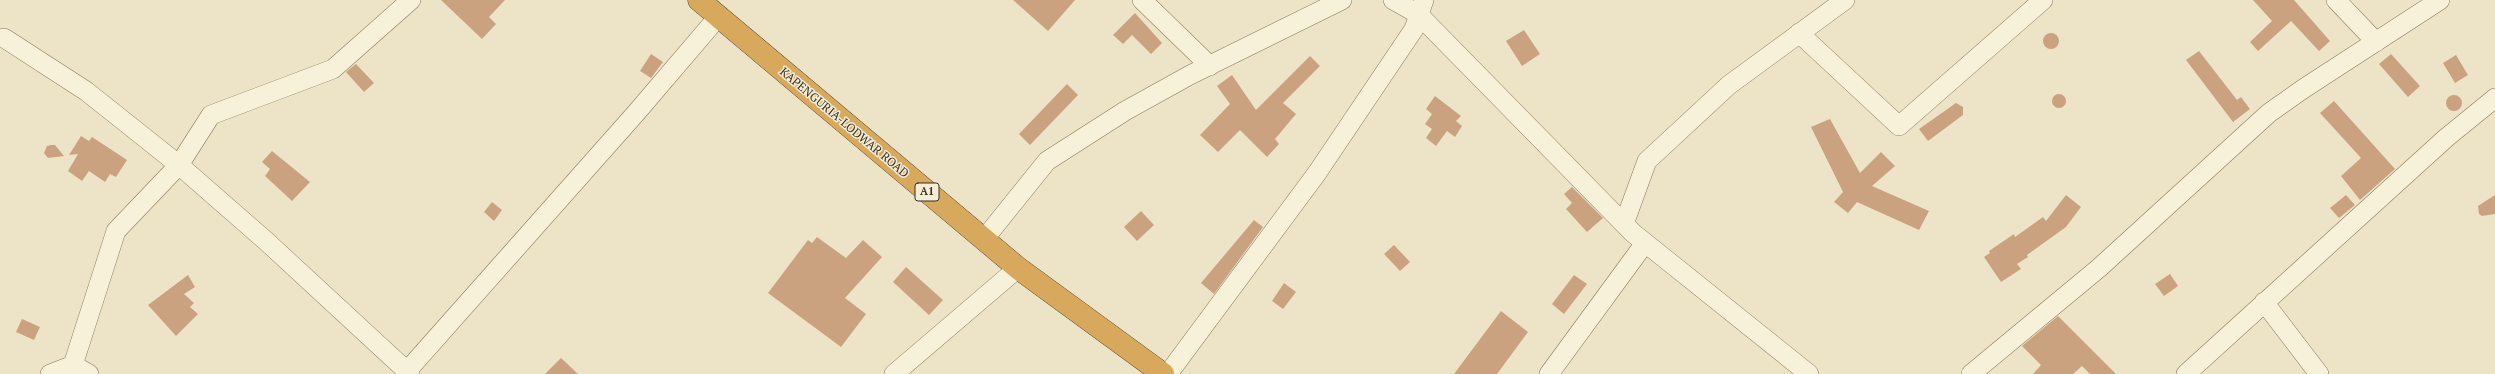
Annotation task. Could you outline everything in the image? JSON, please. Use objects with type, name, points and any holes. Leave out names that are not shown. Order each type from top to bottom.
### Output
[{"type":"highway","name":"KAPENGURIA-LODWAR ROAD","points":[[699,0],[985,238],[1018,268],[1163,374]]},
{"type":"street","points":[[50,374],[81,370],[116,230],[179,165],[211,115],[333,70],[411,0]]},
{"type":"street","points":[[1142,0],[1210,66]]},
{"type":"street","points":[[985,238],[1047,161],[1125,111],[1210,66],[1342,0]]},
{"type":"street","points":[[1393,0],[1421,7],[1624,224],[1809,374]]},
{"type":"street","points":[[1624,224],[1647,161],[1729,85],[1845,0]]},
{"type":"street","points":[[1799,33],[1899,126],[2043,0]]},
{"type":"street","points":[[2336,0],[2376,42]]},
{"type":"street","points":[[1971,374],[2099,268],[2269,113],[2440,0]]},
{"type":"street","points":[[1168,374],[1317,173],[1414,29],[1421,7]]},
{"type":"street","points":[[4,38],[86,91],[179,165],[266,241],[408,372],[636,113],[718,16]]},
{"type":"street","points":[[2186,374],[2446,138],[2495,98]]},
{"type":"street","points":[[1549,374],[1645,242]]},
{"type":"street","points":[[894,374],[1018,268]]},
{"type":"street","points":[[2264,302],[2319,374]]},
{"type":"building","points":[[441,0],[505,0],[489,17],[496,24],[482,39]]},
{"type":"building","points":[[1013,0],[1075,0],[1048,31]]},
{"type":"building","points":[[2253,0],[2294,0],[2330,41],[2319,51],[2291,21],[2258,51],[2250,42],[2272,21]]},
{"type":"building","points":[[1135,13],[1162,43],[1151,54],[1132,35],[1123,44],[1113,35]]},
{"type":"building","points":[[1524,30],[1540,54],[1522,66],[1506,41]]},
{"type":"building","points":[[2051,33],[2057,35],[2059,41],[2057,47],[2051,49],[2045,47],[2043,41],[2045,35]]},
{"type":"building","points":[[2199,51],[2237,100],[2241,97],[2250,109],[2233,122],[2186,60]]},
{"type":"building","points":[[651,54],[663,62],[651,78],[640,71]]},
{"type":"building","points":[[2391,54],[2420,86],[2408,97],[2379,64]]},
{"type":"building","points":[[2456,55],[2468,75],[2455,83],[2443,63]]},
{"type":"building","points":[[1310,56],[1320,66],[1283,103],[1296,114],[1275,139],[1279,144],[1267,157],[1240,130],[1218,152],[1200,135],[1230,104],[1217,86],[1232,75],[1256,110]]},
{"type":"building","points":[[356,64],[374,83],[364,92],[346,72]]},
{"type":"building","points":[[1067,84],[1078,95],[1030,145],[1019,134]]},
{"type":"building","points":[[2056,94],[2062,94],[2066,98],[2066,104],[2062,108],[2056,108],[2052,104],[2052,98]]},
{"type":"building","points":[[2451,95],[2457,95],[2462,100],[2460,109],[2457,111],[2451,111],[2446,106],[2446,100]]},
{"type":"building","points":[[1435,96],[1461,116],[1456,121],[1462,126],[1455,137],[1447,131],[1436,146],[1426,138],[1432,129],[1425,124],[1432,114],[1426,109]]},
{"type":"building","points":[[2334,101],[2395,169],[2360,200],[2341,176],[2361,158],[2320,113]]},
{"type":"building","points":[[1956,103],[1963,107],[1963,115],[1928,141],[1919,129]]},
{"type":"building","points":[[1830,119],[1860,173],[1881,152],[1895,166],[1872,186],[1929,211],[1919,230],[1857,202],[1848,213],[1834,202],[1843,192],[1811,127]]},
{"type":"building","points":[[81,136],[89,141],[92,137],[127,160],[116,177],[110,174],[105,182],[89,171],[82,181],[68,171],[78,154],[69,155]]},
{"type":"building","points":[[55,145],[64,156],[48,158],[44,153],[47,146]]},
{"type":"building","points":[[272,151],[310,182],[292,201],[265,176],[270,169],[262,162]]},
{"type":"building","points":[[1572,187],[1603,218],[1587,232],[1566,209],[1572,203],[1564,194]]},
{"type":"building","points":[[2066,195],[2081,207],[2066,227],[2027,255],[2028,257],[2017,264],[2021,269],[2001,282],[1984,257],[1990,253],[1989,251],[2014,234],[2015,237],[2043,217],[2046,221]]},
{"type":"building","points":[[2346,195],[2355,205],[2339,218],[2330,208]]},
{"type":"building","points":[[2495,195],[2495,214],[2482,216],[2479,214],[2478,206]]},
{"type":"building","points":[[492,202],[502,210],[494,221],[484,212]]},
{"type":"building","points":[[1141,211],[1154,225],[1137,241],[1124,227]]},
{"type":"building","points":[[1254,220],[1263,227],[1214,294],[1201,283]]},
{"type":"building","points":[[817,237],[846,258],[863,240],[882,257],[845,298],[866,314],[841,347],[768,293],[808,240],[812,243]]},
{"type":"building","points":[[1394,245],[1410,262],[1400,271],[1384,254]]},
{"type":"building","points":[[906,267],[943,300],[929,315],[893,282]]},
{"type":"building","points":[[2170,274],[2178,286],[2164,296],[2155,284]]},
{"type":"building","points":[[188,275],[195,287],[184,294],[194,303],[190,307],[198,314],[176,336],[148,305]]},
{"type":"building","points":[[1574,275],[1587,284],[1564,314],[1552,304]]},
{"type":"building","points":[[1284,283],[1296,292],[1283,309],[1272,301]]},
{"type":"building","points":[[1501,311],[1528,332],[1497,374],[1454,374]]},
{"type":"building","points":[[2058,316],[2116,374],[2090,374],[2082,366],[2073,374],[2033,374],[2041,365],[2022,346]]},
{"type":"building","points":[[22,319],[40,327],[34,340],[16,332]]},
{"type":"building","points":[[561,358],[578,374],[545,374]]}]
